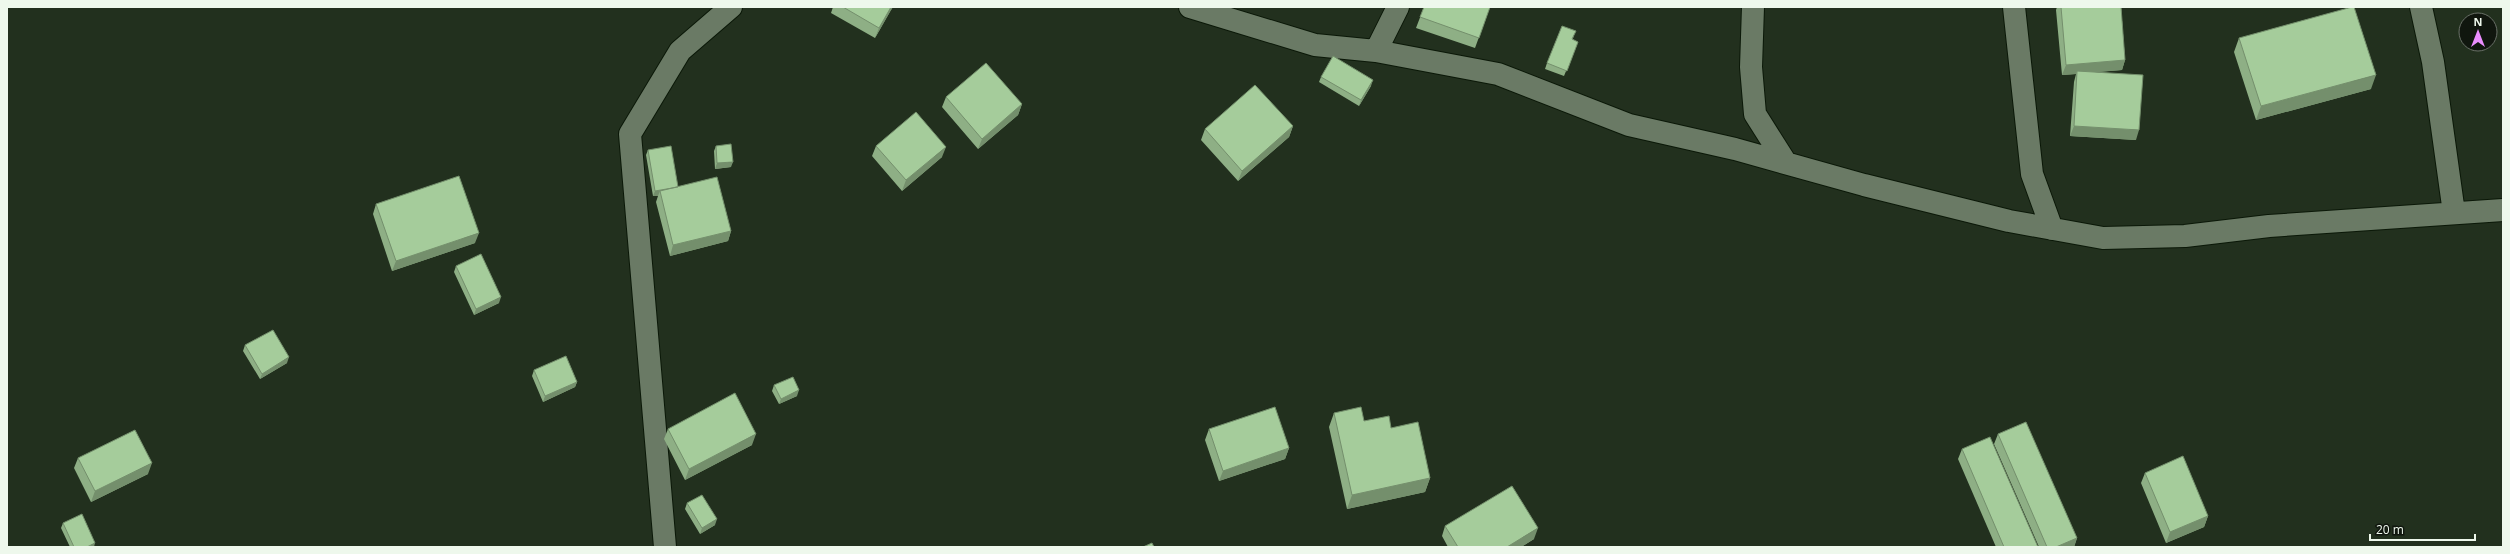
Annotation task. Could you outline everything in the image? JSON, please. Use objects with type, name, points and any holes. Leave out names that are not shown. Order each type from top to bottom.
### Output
[{"type":"street","points":[[665,547],[630,134],[680,51],[731,7]]},
{"type":"street","points":[[1190,7],[1315,45],[1376,51],[1498,74],[1629,125],[1786,163],[1994,217],[2102,238],[2185,236],[2269,226],[2503,210]]},
{"type":"street","points":[[1376,51],[1398,7]]},
{"type":"street","points":[[1753,7],[1751,67],[1755,114],[1786,163]]},
{"type":"street","points":[[2014,7],[2032,174],[2052,229]]},
{"type":"street","points":[[2420,7],[2433,62],[2454,213]]},
{"type":"building","points":[[843,7],[891,7],[879,28]]},
{"type":"building","points":[[1424,7],[1490,7],[1479,38],[1420,17]]},
{"type":"building","points":[[2061,7],[2121,7],[2125,60],[2066,65]]},
{"type":"building","points":[[2354,7],[2376,75],[2261,106],[2239,38]]},
{"type":"building","points":[[1562,26],[1576,31],[1572,39],[1578,42],[1567,71],[1547,63]]},
{"type":"building","points":[[1333,56],[1373,80],[1361,100],[1321,77]]},
{"type":"building","points":[[986,63],[1022,104],[982,139],[946,97]]},
{"type":"building","points":[[2077,71],[2143,75],[2139,130],[2074,126]]},
{"type":"building","points":[[1255,85],[1293,126],[1242,171],[1205,129]]},
{"type":"building","points":[[916,112],[946,147],[906,180],[876,146]]},
{"type":"building","points":[[731,144],[733,162],[717,163],[716,146]]},
{"type":"building","points":[[671,146],[678,187],[655,191],[648,150]]},
{"type":"building","points":[[459,176],[479,233],[396,261],[376,204]]},
{"type":"building","points":[[717,177],[731,231],[673,245],[660,191]]},
{"type":"building","points":[[481,254],[501,297],[476,309],[456,266]]},
{"type":"building","points":[[273,330],[289,357],[262,374],[245,345]]},
{"type":"building","points":[[566,356],[577,382],[545,396],[534,370]]},
{"type":"building","points":[[793,377],[799,390],[781,399],[774,385]]},
{"type":"building","points":[[735,393],[756,434],[689,469],[668,429]]},
{"type":"building","points":[[1275,407],[1289,448],[1223,471],[1209,429]]},
{"type":"building","points":[[1361,407],[1364,421],[1389,416],[1391,428],[1418,422],[1430,478],[1352,495],[1334,413]]},
{"type":"building","points":[[2026,422],[2077,538],[2056,547],[2047,547],[1998,434]]},
{"type":"building","points":[[135,430],[152,463],[95,491],[78,458]]},
{"type":"building","points":[[1990,437],[2038,547],[2004,547],[1962,449]]},
{"type":"building","points":[[2183,456],[2208,516],[2170,532],[2145,473]]},
{"type":"building","points":[[1512,486],[1538,528],[1507,547],[1458,547],[1445,526]]},
{"type":"building","points":[[702,495],[717,519],[702,528],[687,503]]},
{"type":"building","points":[[82,514],[95,543],[87,547],[74,547],[63,523]]},
{"type":"building","points":[[1152,543],[1154,547],[1143,547]]}]
